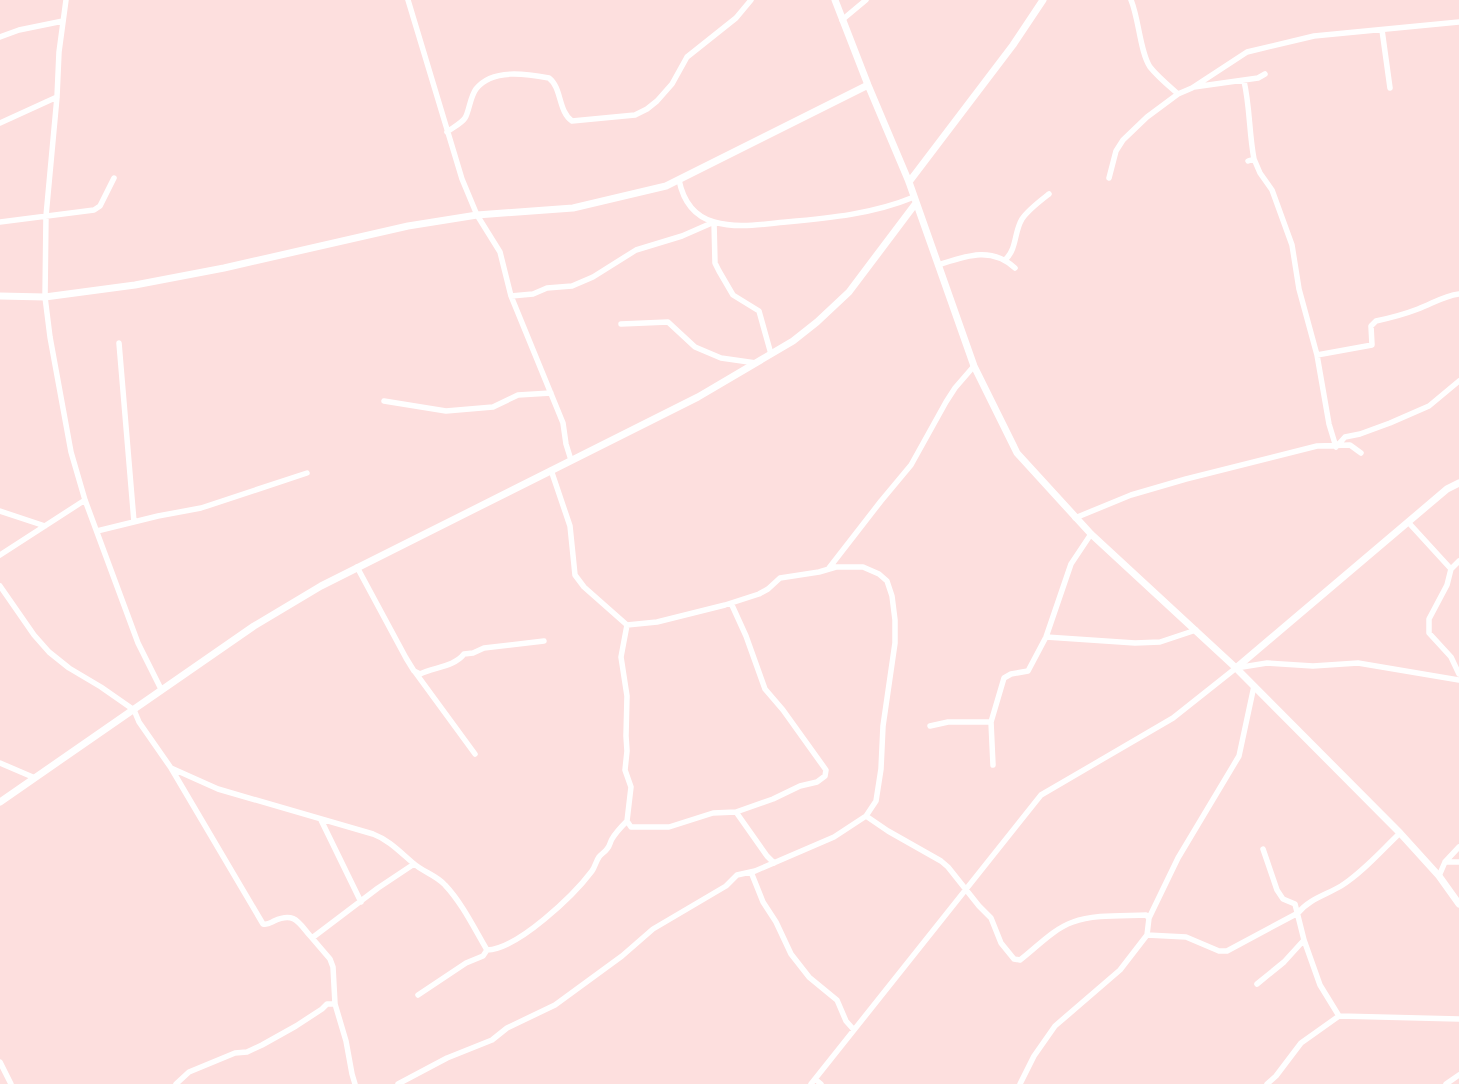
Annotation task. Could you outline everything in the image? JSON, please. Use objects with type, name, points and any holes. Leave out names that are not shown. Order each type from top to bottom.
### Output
[{"type":"street","points":[[66,0],[59,52],[57,97],[46,216],[44,296],[71,452],[85,500],[138,643],[161,689]]},
{"type":"street","points":[[408,0],[446,132],[462,179],[477,215],[500,252],[511,296],[563,423],[566,444],[571,460]]},
{"type":"street","points":[[446,132],[466,118],[475,90],[494,76],[526,74],[549,78],[555,86],[565,113],[572,121],[635,114],[647,109],[672,84],[687,57],[736,18],[751,0]]},
{"type":"street","points":[[835,0],[909,182],[974,366],[1017,453],[1091,534],[1236,668],[1400,833],[1439,876],[1459,904]]},
{"type":"street","points":[[842,20],[866,0]]},
{"type":"street","points":[[909,182],[1013,45],[1043,0]]},
{"type":"street","points":[[1131,0],[1136,10],[1149,66],[1178,94]]},
{"type":"street","points":[[0,37],[19,30],[63,21]]},
{"type":"street","points":[[1109,178],[1116,151],[1123,140],[1147,117],[1178,94],[1192,88],[1247,52],[1314,36],[1459,22]]},
{"type":"street","points":[[1382,30],[1390,88]]},
{"type":"street","points":[[1192,88],[1244,81],[1258,78],[1264,74]]},
{"type":"street","points":[[1244,81],[1249,103],[1251,160],[1272,190],[1292,245],[1299,289],[1317,355],[1329,424],[1336,447]]},
{"type":"street","points":[[0,296],[44,296],[144,284],[224,268],[408,226],[477,215],[573,208],[666,186],[868,84]]},
{"type":"street","points":[[0,123],[57,97]]},
{"type":"street","points":[[0,222],[91,211],[100,206],[114,178]]},
{"type":"street","points":[[679,180],[682,194],[687,203],[696,212],[714,222],[737,227],[848,216],[915,200]]},
{"type":"street","points":[[1006,259],[1013,253],[1022,219],[1038,202],[1049,194]]},
{"type":"street","points":[[0,802],[254,626],[321,586],[698,397],[794,341],[849,292],[915,200]]},
{"type":"street","points":[[511,296],[533,294],[547,288],[572,286],[593,277],[636,250],[682,236],[714,222]]},
{"type":"street","points":[[714,222],[715,263],[733,295],[759,312],[771,354]]},
{"type":"street","points":[[938,265],[966,256],[996,255],[1006,259],[1015,268]]},
{"type":"street","points":[[1317,355],[1372,345],[1371,326],[1376,321],[1420,308],[1450,295],[1459,294]]},
{"type":"street","points":[[621,324],[668,322],[695,347],[721,358],[756,363]]},
{"type":"street","points":[[119,343],[134,522]]},
{"type":"street","points":[[829,568],[911,465],[946,402],[974,366]]},
{"type":"street","points":[[1336,447],[1345,437],[1360,434],[1390,423],[1429,406],[1459,381]]},
{"type":"street","points":[[384,401],[446,411],[494,406],[518,395],[551,393]]},
{"type":"street","points":[[1075,518],[1131,495],[1317,446],[1336,447],[1350,445],[1362,453]]},
{"type":"street","points":[[398,1084],[447,1058],[492,1040],[507,1028],[555,1005],[622,956],[666,920],[726,886],[738,875],[774,863],[834,837],[866,816],[876,801],[881,769],[880,757],[883,726],[895,643],[892,596],[886,581],[879,574],[863,566],[829,568],[820,572],[780,578],[759,594],[731,603],[657,622],[627,625],[584,587],[574,575],[570,526],[551,470]]},
{"type":"street","points":[[97,531],[202,508],[307,473]]},
{"type":"street","points":[[821,1084],[813,1082],[1041,795],[1173,718],[1236,668],[1447,489],[1459,483]]},
{"type":"street","points":[[0,556],[85,500]]},
{"type":"street","points":[[0,511],[45,526]]},
{"type":"street","points":[[1408,522],[1451,569]]},
{"type":"street","points":[[993,765],[991,722],[1004,678],[1011,674],[1028,671],[1046,636],[1071,564],[1091,534]]},
{"type":"street","points":[[1459,561],[1451,569],[1448,585],[1429,619],[1429,633],[1451,657],[1459,674]]},
{"type":"street","points":[[357,567],[414,671],[475,754]]},
{"type":"street","points":[[0,586],[34,636],[49,652],[69,668],[134,710],[139,722],[171,768],[263,924],[267,925],[282,918],[292,916],[298,920],[330,959],[333,967],[335,1004],[346,1041],[355,1084]]},
{"type":"street","points":[[627,821],[631,827],[669,827],[713,813],[736,812],[773,799],[800,786],[818,782],[825,776],[826,770],[783,710],[765,689],[746,636],[731,603]]},
{"type":"street","points":[[487,950],[496,950],[508,944],[548,916],[581,885],[594,869],[599,856],[608,848],[612,838],[627,821],[631,787],[625,770],[627,696],[621,657],[627,625]]},
{"type":"street","points":[[1046,636],[1135,643],[1160,642],[1196,630]]},
{"type":"street","points":[[414,671],[420,674],[429,669],[460,660],[464,654],[473,653],[484,648],[544,641]]},
{"type":"street","points":[[1236,668],[1267,663],[1312,666],[1358,663],[1459,680]]},
{"type":"street","points":[[1020,1084],[1034,1056],[1054,1026],[1120,970],[1147,935],[1149,918],[1178,858],[1239,756],[1254,686]]},
{"type":"street","points":[[930,726],[948,722],[991,722]]},
{"type":"street","points":[[0,763],[35,778]]},
{"type":"street","points":[[171,768],[218,789],[385,838],[414,864],[445,885],[458,902],[487,950]]},
{"type":"street","points":[[736,812],[774,863]]},
{"type":"street","points":[[866,816],[948,867],[991,918],[1001,943],[1014,959],[1020,960],[1056,931],[1074,922],[1092,918],[1146,915],[1149,918]]},
{"type":"street","points":[[321,820],[361,902]]},
{"type":"street","points":[[1147,935],[1186,937],[1219,951],[1227,951],[1298,913],[1305,904],[1341,885],[1362,870],[1400,833]]},
{"type":"street","points":[[1439,876],[1445,862],[1459,847]]},
{"type":"street","points":[[1263,849],[1276,890],[1283,899],[1295,904],[1304,940],[1320,985],[1338,1016]]},
{"type":"street","points":[[1445,862],[1459,862]]},
{"type":"street","points":[[312,938],[378,888],[414,864]]},
{"type":"street","points":[[751,872],[763,902],[776,922],[791,954],[809,977],[837,1000],[846,1021],[854,1030]]},
{"type":"street","points":[[1257,984],[1284,962],[1304,940]]},
{"type":"street","points":[[418,995],[466,963],[482,956],[487,950]]},
{"type":"street","points":[[176,1084],[188,1072],[235,1053],[246,1052],[262,1045],[296,1026],[327,1004],[335,1004]]},
{"type":"street","points":[[1268,1084],[1301,1043],[1338,1016],[1459,1019]]},
{"type":"street","points":[[0,1062],[11,1084]]},
{"type":"street","points":[[1446,1084],[1459,1074]]}]
